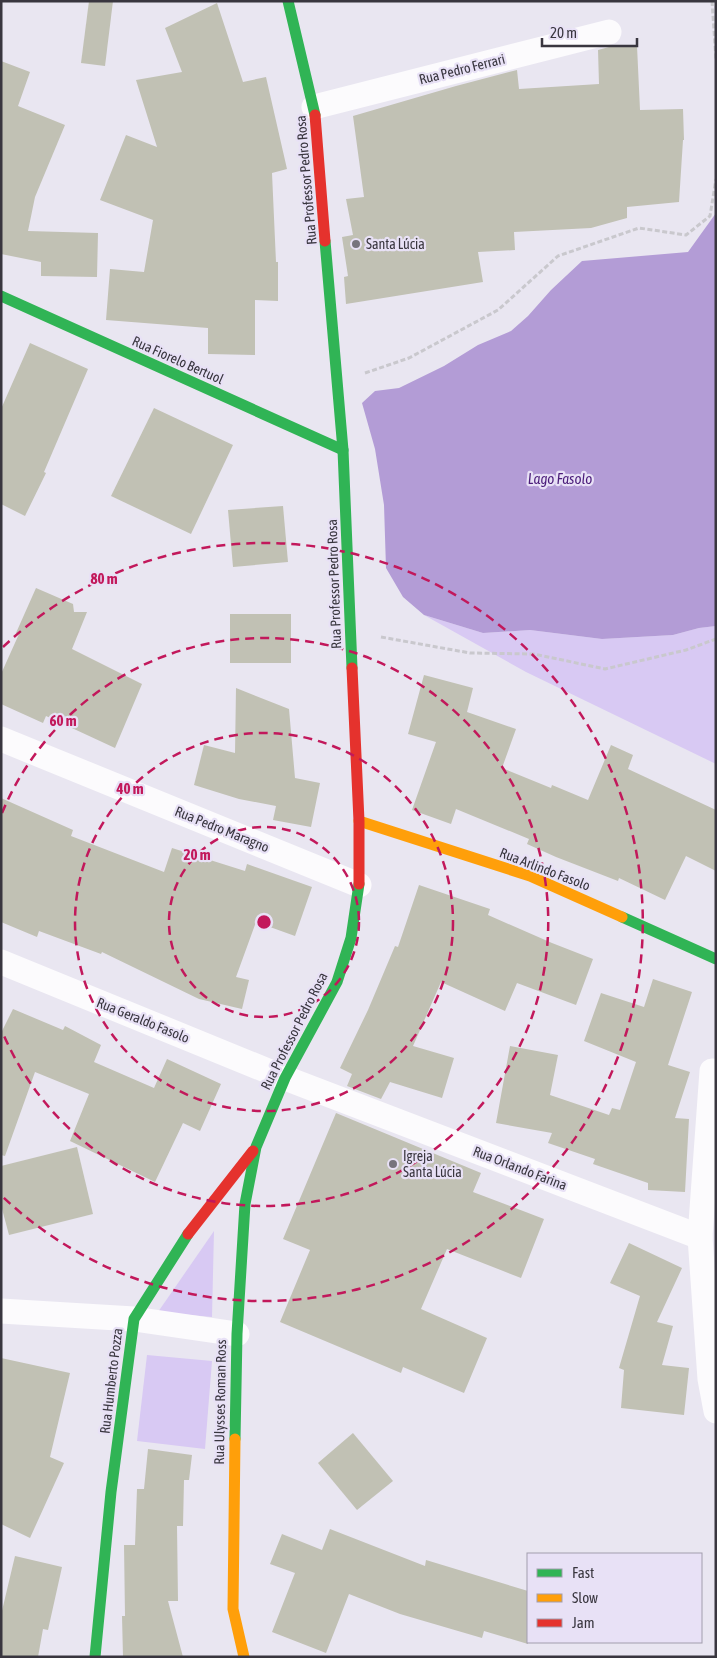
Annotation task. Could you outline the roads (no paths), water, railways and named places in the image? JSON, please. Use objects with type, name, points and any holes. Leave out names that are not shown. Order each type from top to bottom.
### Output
[{"type":"street","name":"Rua Professor Pedro Rosa","points":[[256,1147],[284,1078],[337,982],[351,938],[359,885],[351,632],[338,383],[314,107],[288,1]]},
{"type":"street","name":"Rua Pedro Ferrari","points":[[314,107],[609,32]]},
{"type":"street","name":"Rua Fiorelo Bertuol","points":[[1,296],[343,450]]},
{"type":"street","name":"Rua Pedro Maragno","points":[[1,739],[359,885]]},
{"type":"street","name":"Rua Arlindo Fasolo","points":[[358,821],[530,876],[707,954],[716,960]]},
{"type":"street","name":"Rua Geraldo Fasolo","points":[[1,962],[284,1078]]},
{"type":"street","points":[[712,1071],[700,1237],[710,1379],[716,1411]]},
{"type":"street","name":"Rua Orlando Farina","points":[[284,1078],[700,1237]]},
{"type":"street","name":"Rua Humberto Pozza","points":[[95,1657],[111,1492],[134,1319],[188,1234],[256,1147]]},
{"type":"street","name":"Rua Ulysses Roman Ross","points":[[244,1657],[233,1609],[232,1536],[237,1334],[245,1204],[256,1147]]},
{"type":"street","points":[[1,1311],[134,1319],[237,1334]]},
{"type":"water","name":"Lago Fasolo","points":[[716,213],[716,626],[699,628],[673,635],[602,639],[530,630],[483,633],[424,615],[403,597],[386,568],[384,505],[375,449],[362,403],[375,391],[399,388],[444,366],[478,345],[511,331],[582,261],[688,252]]},
{"type":"place","name":"Santa Lúcia","points":[[356,244]]},
{"type":"place","name":"Igreja Santa Lúcia","points":[[393,1164]]}]
